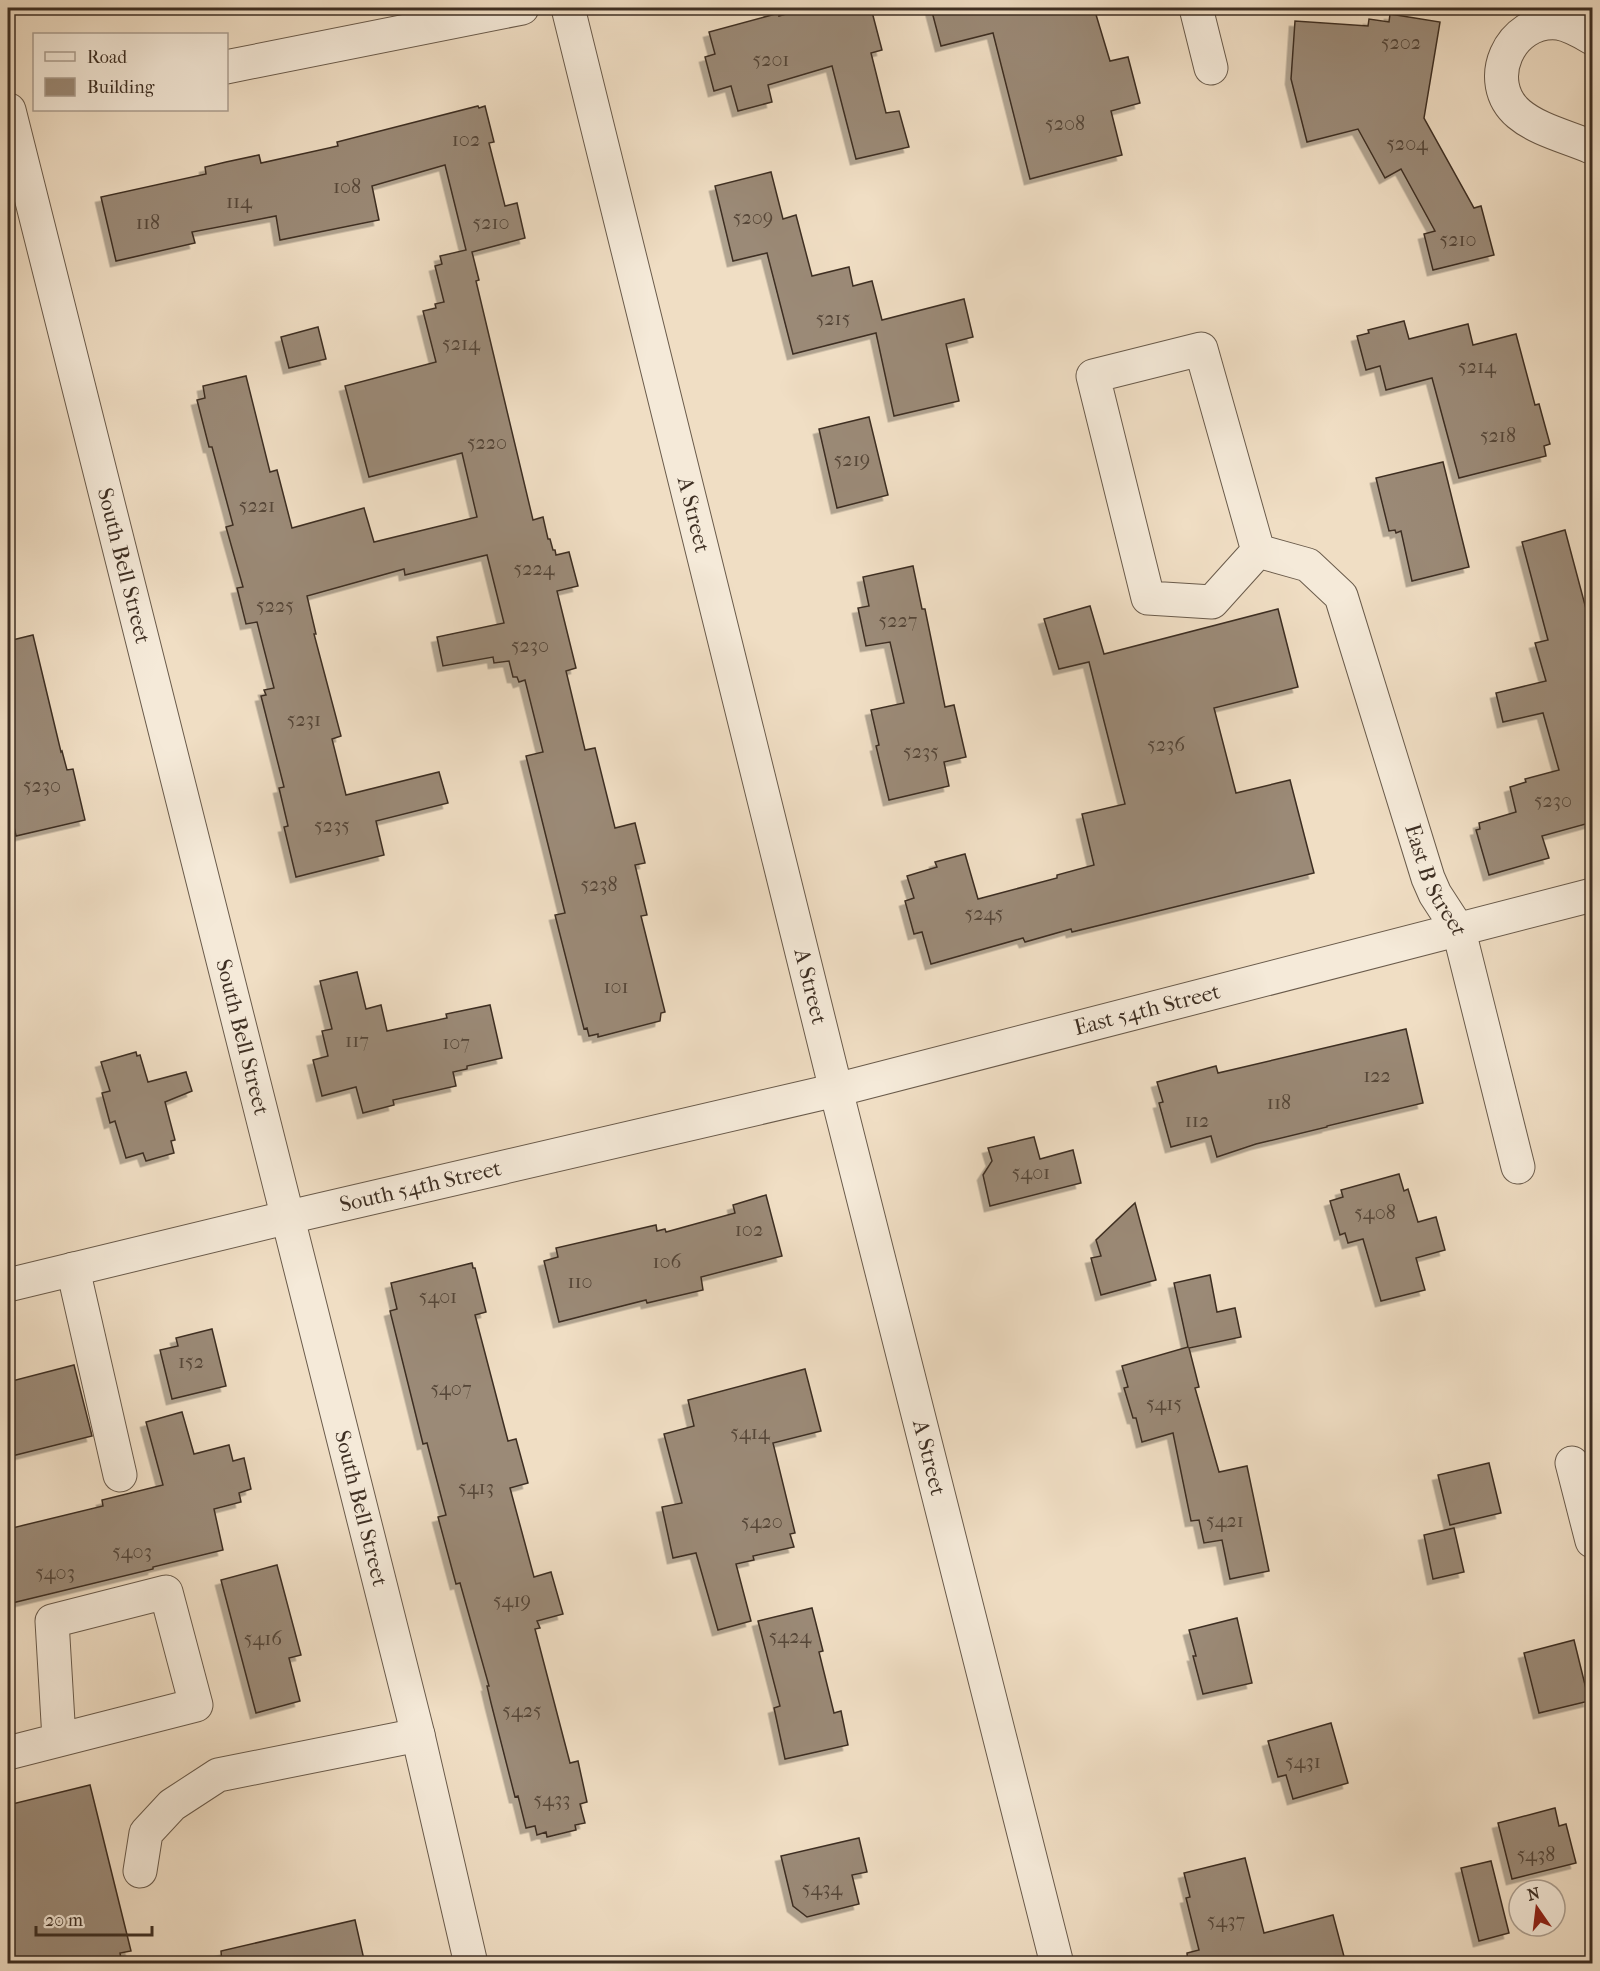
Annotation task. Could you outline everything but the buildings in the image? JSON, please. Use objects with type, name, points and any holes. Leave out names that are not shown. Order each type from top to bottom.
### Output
[{"type":"street","points":[[228,67],[522,8]]},
{"type":"street","name":"A Street","points":[[568,8],[836,1090],[1057,1964]]},
{"type":"street","points":[[1196,8],[1211,68]]},
{"type":"street","points":[[1592,153],[1518,113],[1508,100],[1502,86],[1501,69],[1514,40],[1527,30],[1542,24],[1558,23],[1593,38]]},
{"type":"street","name":"South Bell Street","points":[[17,109],[418,1735],[471,1964]]},
{"type":"street","points":[[1201,349],[1258,551],[1212,602],[1148,598],[1094,376],[1201,349]]},
{"type":"street","name":"East B Street","points":[[1258,551],[1308,565],[1341,596],[1428,878],[1435,894],[1459,931],[1518,1167]]},
{"type":"street","name":"East 54th Street","points":[[836,1090],[1593,895]]},
{"type":"street","name":"South 54th Street","points":[[8,1285],[289,1216],[836,1090]]},
{"type":"street","points":[[73,1269],[120,1475]]},
{"type":"street","points":[[1572,1463],[1593,1541]]},
{"type":"street","points":[[8,1753],[196,1705],[166,1592],[52,1621],[59,1739]]},
{"type":"street","points":[[140,1871],[146,1833],[172,1804],[218,1775],[418,1735]]}]
